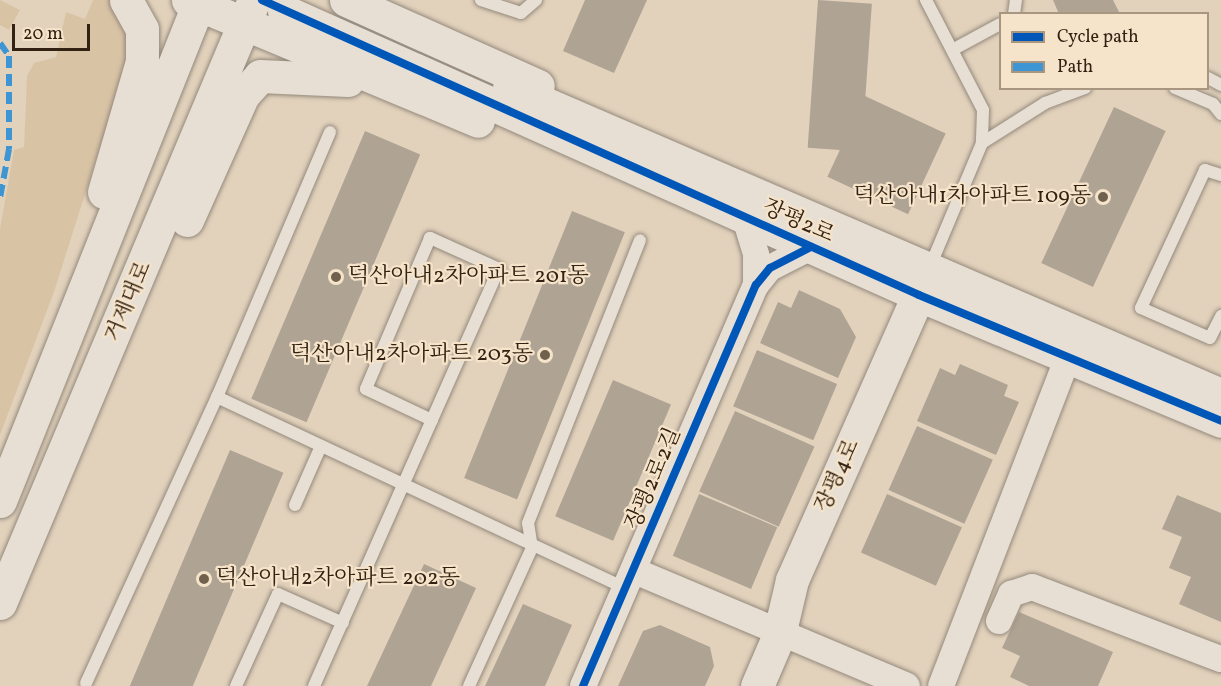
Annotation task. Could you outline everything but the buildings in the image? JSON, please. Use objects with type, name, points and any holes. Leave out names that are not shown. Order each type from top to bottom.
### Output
[{"type":"street","points":[[79,309],[77,287],[142,61],[142,29],[126,0]]},
{"type":"street","points":[[273,9],[383,84],[606,173],[633,154],[633,127],[401,28],[346,0]]},
{"type":"street","points":[[195,2],[273,9],[367,25],[401,28]]},
{"type":"street","name":"거제대로","points":[[0,501],[42,404],[195,2]]},
{"type":"street","name":"거제대로","points":[[0,603],[120,326],[273,9]]},
{"type":"street","name":"장평2로","points":[[367,25],[633,154],[1072,346],[1221,421]]},
{"type":"street","points":[[120,326],[136,320],[149,305],[243,95],[260,76],[383,84]]},
{"type":"street","name":"장평2로","points":[[633,154],[746,218],[811,247],[924,282]]},
{"type":"street","points":[[746,218],[756,255],[756,285]]},
{"type":"street","points":[[756,285],[770,267],[811,247]]},
{"type":"street","name":"장평4로","points":[[757,686],[778,635],[792,580],[924,282]]},
{"type":"street","name":"장평2로2길","points":[[583,686],[631,580],[756,285]]},
{"type":"street","points":[[941,686],[1072,346]]},
{"type":"street","name":"장평2로","points":[[1072,346],[1221,395]]},
{"type":"street","points":[[0,462],[9,438],[42,404]]},
{"type":"street","points":[[631,580],[907,686]]},
{"type":"street","points":[[999,621],[1011,594],[1032,587],[1221,659]]},
{"type":"lane","points":[[481,0],[521,13],[536,0]]},
{"type":"lane","points":[[924,282],[982,143],[983,110],[954,49],[926,0]]},
{"type":"lane","points":[[954,49],[999,25]]},
{"type":"lane","points":[[982,143],[1045,104],[1080,90]]},
{"type":"lane","points":[[1180,90],[1213,104],[1221,114]]},
{"type":"lane","points":[[86,683],[217,398],[330,132]]},
{"type":"lane","points":[[1221,175],[1205,170],[1141,308],[1210,338],[1221,316]]},
{"type":"lane","points":[[314,686],[500,269],[430,238],[366,389],[432,420]]},
{"type":"lane","points":[[469,686],[532,548],[528,523],[640,240]]},
{"type":"lane","points":[[217,398],[532,548],[631,580]]},
{"type":"lane","points":[[295,505],[321,446]]},
{"type":"lane","points":[[236,686],[279,594],[343,623]]},
{"type":"shaded area","points":[[0,0],[20,10],[9,30],[0,25]]},
{"type":"shaded area","points":[[93,0],[112,0],[131,28],[123,74],[54,292],[0,435],[0,229],[14,150],[24,147],[27,76],[34,63],[56,57],[66,12],[85,19]]},
{"type":"marked path","points":[[0,43],[9,56],[9,149],[0,198]]},
{"type":"cycle path","points":[[262,0],[919,295],[1221,421]]},
{"type":"cycle path","points":[[583,686],[756,285],[770,268],[811,247]]},
{"type":"place","name":"덕산아내1차아파트 109동","points":[[1103,197]]},
{"type":"place","name":"덕산아내2차아파트 201동","points":[[336,277]]},
{"type":"place","name":"덕산아내2차아파트 203동","points":[[545,355]]},
{"type":"place","name":"덕산아내2차아파트 202동","points":[[204,579]]}]
